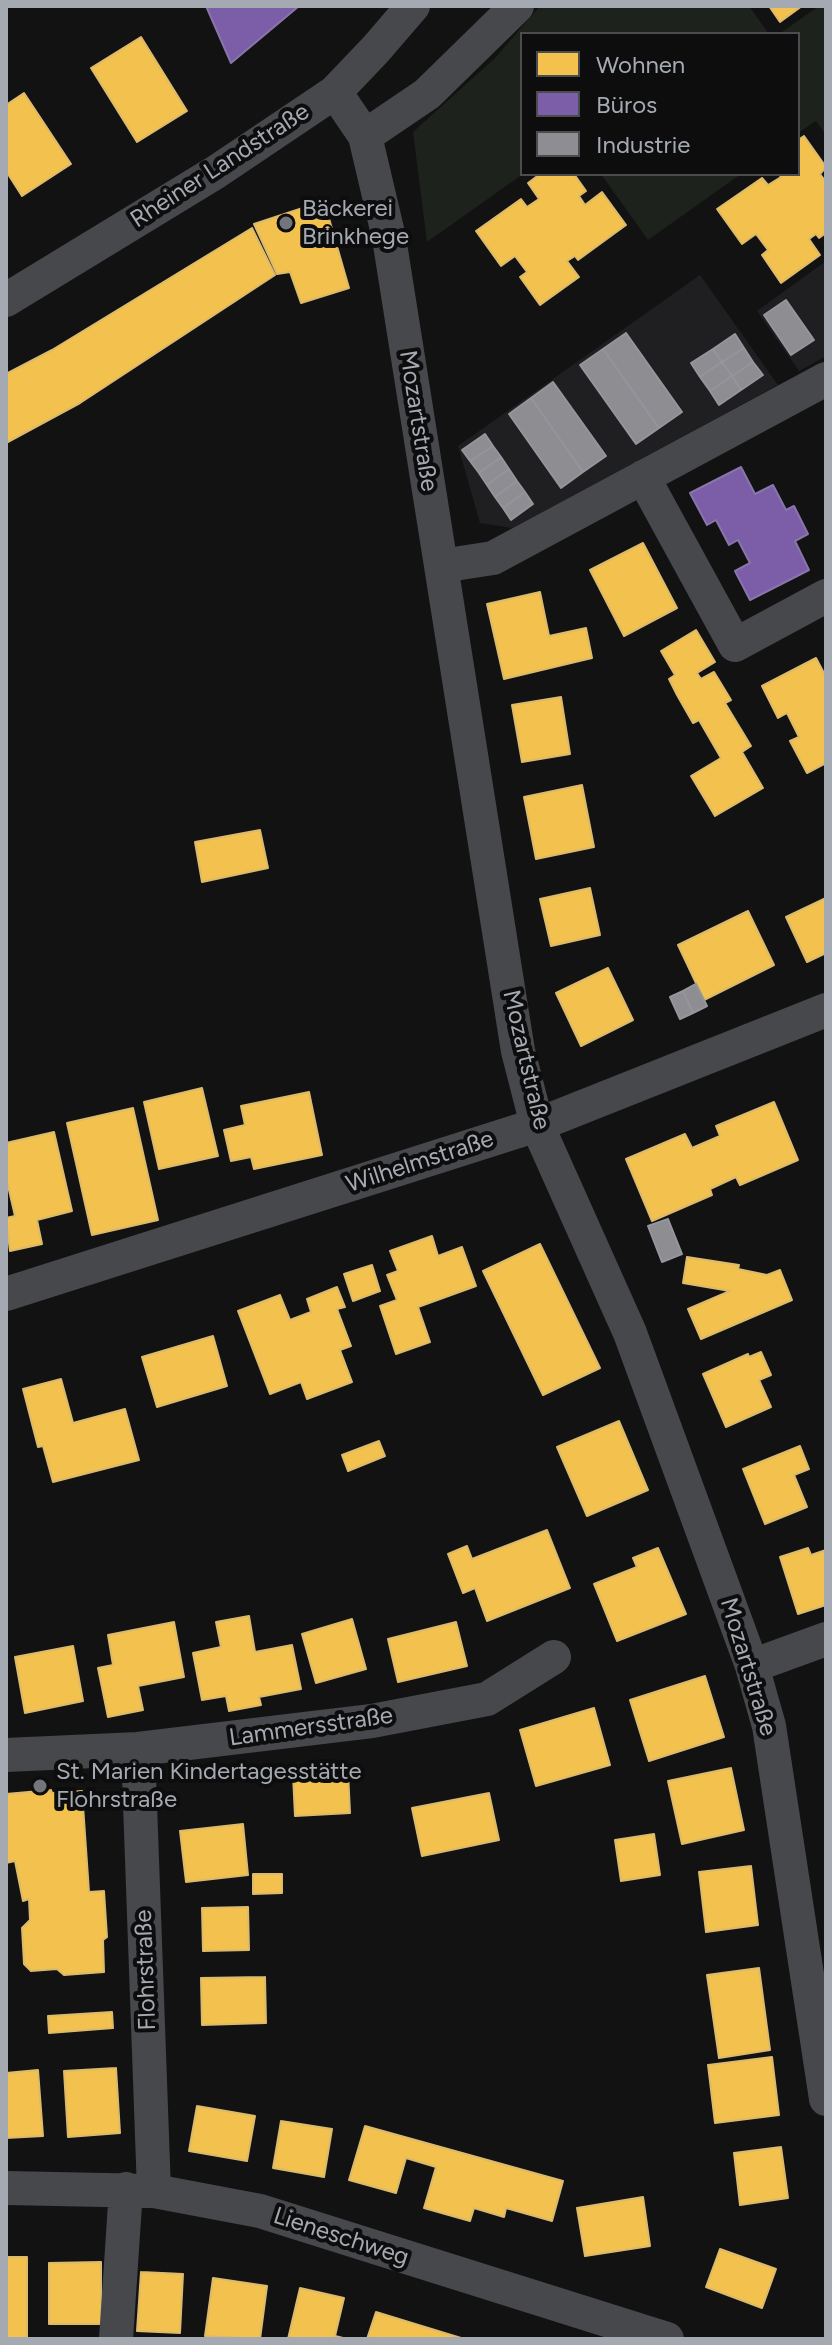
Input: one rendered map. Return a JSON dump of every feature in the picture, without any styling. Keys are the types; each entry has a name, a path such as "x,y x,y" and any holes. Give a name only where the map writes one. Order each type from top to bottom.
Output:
{"street":[{"name":"Rheiner Landstraße","path":"6,300 216,172 335,92 413,6"},
{"path":"365,136 427,94 517,6"},
{"name":"Mozartstraße","path":"335,92 365,136 389,238 518,1051 537,1125 630,1333 752,1666 769,1726 826,2099"},
{"path":"441,566 493,558 826,379"},
{"path":"643,477 735,645 826,596"},
{"name":"Wilhelmstraße","path":"6,1294 537,1125 826,1010"},
{"path":"752,1666 826,1639"},
{"name":"Lammersstraße","path":"6,1755 138,1749 372,1721 487,1699 554,1657"},
{"name":"Flohrstraße","path":"116,2339 140,2190 138,1749"},
{"name":"Lieneschweg","path":"6,2188 140,2190 260,2211 667,2339"}],"shaded area":[{"path":"540,6 749,6 768,32 520,32 520,176 427,242 413,132 495,58"},
{"path":"819,6 826,6 826,135 816,121 800,132 800,32 782,32"},
{"path":"602,176 738,176 648,240"},
{"path":"826,261 826,356 799,371 757,311"},
{"path":"700,275 778,385 513,528 480,523 458,446"}],"building: Wohnen":[{"path":"769,6 802,6 780,22"},
{"path":"141,37 187,111 137,142 91,68"},
{"path":"24,93 71,164 22,196 6,171 6,105"},
{"path":"804,136 826,167 820,174 826,182 826,233 809,239 820,255 781,283 762,255 768,250 756,234 742,244 717,209 762,178 768,185 780,176 800,176 800,139"},
{"path":"537,176 575,176 586,191 579,196 585,205 602,192 626,225 578,260 575,256 567,261 579,277 540,305 520,277 527,272 515,256 501,266 476,231 521,199 527,207 539,199 528,183"},
{"path":"324,201 349,288 301,303 290,272 277,274 254,224"},
{"path":"252,228 275,275 80,403 6,443 6,374 52,350"},
{"path":"643,543 677,608 624,636 590,570"},
{"path":"540,592 549,636 586,628 592,658 504,679 487,604"},
{"path":"696,630 715,662 697,673 701,679 714,672 731,700 725,703 751,746 742,752 763,788 715,816 691,776 721,758 699,720 693,723 677,695 669,679 675,675 661,651"},
{"path":"816,658 826,677 826,763 807,773 790,741 799,737 787,713 778,718 762,686"},
{"path":"561,697 570,754 522,762 512,705"},
{"path":"582,785 594,847 536,859 524,797"},
{"path":"260,830 268,868 202,882 195,842"},
{"path":"590,888 600,935 551,946 540,899"},
{"path":"826,898 826,953 807,962 786,917"},
{"path":"748,911 774,965 704,1000 678,945"},
{"path":"608,968 633,1020 581,1046 556,993"},
{"path":"202,1088 218,1156 159,1169 144,1102"},
{"path":"309,1092 322,1155 254,1169 251,1157 231,1161 224,1130 245,1125 241,1106"},
{"path":"774,1102 798,1160 740,1185 736,1177 710,1189 712,1195 652,1221 626,1159 685,1134 692,1148 720,1136 716,1126"},
{"path":"133,1108 158,1220 92,1235 67,1123"},
{"path":"54,1132 72,1211 37,1220 42,1244 10,1251 6,1218 15,1216 6,1177 6,1143"},
{"path":"432,1236 438,1256 462,1247 476,1286 418,1307 430,1342 396,1354 380,1306 397,1300 387,1275 398,1271 390,1251"},
{"path":"540,1244 600,1368 543,1395 483,1271"},
{"path":"687,1257 739,1265 738,1269 767,1275 780,1270 792,1300 701,1339 688,1309 730,1291 683,1283"},
{"path":"372,1265 380,1291 353,1301 344,1274"},
{"path":"337,1287 345,1307 337,1309 351,1346 340,1350 352,1382 307,1399 301,1382 270,1394 238,1311 280,1295 290,1320 311,1312 307,1299"},
{"path":"213,1336 227,1386 157,1407 142,1357"},
{"path":"761,1352 771,1375 759,1380 771,1407 726,1427 703,1374 748,1354 749,1357"},
{"path":"61,1379 73,1423 125,1409 139,1460 53,1482 43,1446 38,1447 23,1389"},
{"path":"619,1421 648,1490 587,1516 557,1447"},
{"path":"379,1441 385,1456 348,1471 342,1455"},
{"path":"800,1446 809,1469 794,1475 807,1507 765,1524 743,1469"},
{"path":"547,1530 570,1588 487,1621 475,1588 463,1593 448,1554 467,1546 472,1559"},
{"path":"658,1548 686,1614 617,1641 594,1584 637,1567 633,1558"},
{"path":"808,1548 811,1555 826,1550 826,1605 798,1614 780,1557"},
{"path":"249,1616 255,1652 292,1645 301,1689 259,1697 261,1705 229,1711 226,1696 202,1700 193,1653 221,1647 216,1622"},
{"path":"352,1619 366,1669 316,1683 302,1634"},
{"path":"174,1622 184,1677 138,1686 143,1710 108,1717 98,1668 113,1665 108,1635"},
{"path":"456,1622 467,1666 398,1682 388,1639"},
{"path":"73,1646 83,1701 25,1713 15,1657"},
{"path":"705,1676 724,1737 649,1761 630,1700"},
{"path":"594,1708 610,1765 536,1786 520,1730"},
{"path":"731,1768 744,1830 682,1844 668,1781"},
{"path":"348,1772 350,1813 295,1816 293,1775"},
{"path":"51,1790 52,1793 82,1791 89,1892 104,1891 107,1937 103,1940 104,1972 64,1975 57,1969 31,1971 24,1964 22,1928 30,1920 29,1899 23,1901 15,1861 6,1863 6,1794"},
{"path":"489,1793 499,1840 422,1856 412,1808"},
{"path":"243,1824 248,1875 186,1882 180,1831"},
{"path":"654,1834 660,1875 621,1881 615,1840"},
{"path":"751,1866 758,1925 706,1932 699,1872"},
{"path":"253,1874 282,1874 282,1893 253,1894"},
{"path":"248,1907 249,1950 203,1951 202,1908"},
{"path":"759,1968 770,2050 719,2058 707,1975"},
{"path":"265,1977 266,2023 202,2025 201,1978"},
{"path":"112,2012 113,2028 49,2033 48,2016"},
{"path":"772,2057 779,2115 715,2123 708,2065"},
{"path":"116,2068 120,2133 68,2137 64,2071"},
{"path":"38,2070 43,2136 6,2138 6,2073"},
{"path":"197,2106 255,2116 247,2161 189,2151"},
{"path":"281,2121 332,2129 324,2177 273,2168"},
{"path":"365,2126 563,2181 552,2221 506,2208 504,2217 474,2208 470,2221 424,2208 436,2167 406,2158 396,2193 349,2180"},
{"path":"781,2147 788,2198 740,2205 734,2153"},
{"path":"643,2197 650,2246 585,2256 577,2208"},
{"path":"720,2249 776,2269 762,2308 706,2287"},
{"path":"6,2257 27,2257 27,2339 6,2339"},
{"path":"101,2262 101,2324 49,2324 49,2263"},
{"path":"141,2272 183,2274 180,2333 137,2331"},
{"path":"213,2278 267,2286 260,2339 205,2336"},
{"path":"300,2288 344,2298 335,2336 347,2339 288,2339"},
{"path":"376,2312 461,2338 367,2339"}],"building: Büros":[{"path":"206,6 299,6 231,63"},
{"path":"741,467 755,494 773,485 786,510 794,506 808,534 795,541 809,570 750,600 735,571 750,563 738,540 729,545 716,520 707,525 690,493"}],"building: Industrie":[{"path":"786,300 814,340 791,355 764,315"},
{"path":"626,333 682,412 659,428 603,349"},
{"path":"735,334 744,348 722,362 713,349"},
{"path":"744,348 753,362 732,376 722,362"},
{"path":"603,349 659,428 636,444 580,365"},
{"path":"713,349 722,362 700,377 691,363"},
{"path":"722,362 732,376 710,391 700,377"},
{"path":"753,362 763,375 741,390 732,376"},
{"path":"732,376 741,390 719,405 710,391"},
{"path":"553,382 606,456 583,472 531,398"},
{"path":"531,398 583,472 561,488 509,414"},
{"path":"485,434 493,446 470,461 462,450"},
{"path":"493,446 501,457 479,473 470,461"},
{"path":"501,457 509,469 487,485 479,473"},
{"path":"509,469 517,481 495,497 487,485"},
{"path":"517,481 525,492 503,508 495,497"},
{"path":"525,492 533,504 511,520 503,508"},
{"path":"696,984 707,1006 693,1013 683,991"},
{"path":"683,991 693,1013 680,1019 670,997"},
{"path":"668,1219 682,1254 662,1262 648,1226"}],"place":[{"name":"Bäckerei Brinkhege","path":"286,223"},
{"name":"St. Marien Kindertagesstätte Flohrstraße","path":"40,1786"}]}
